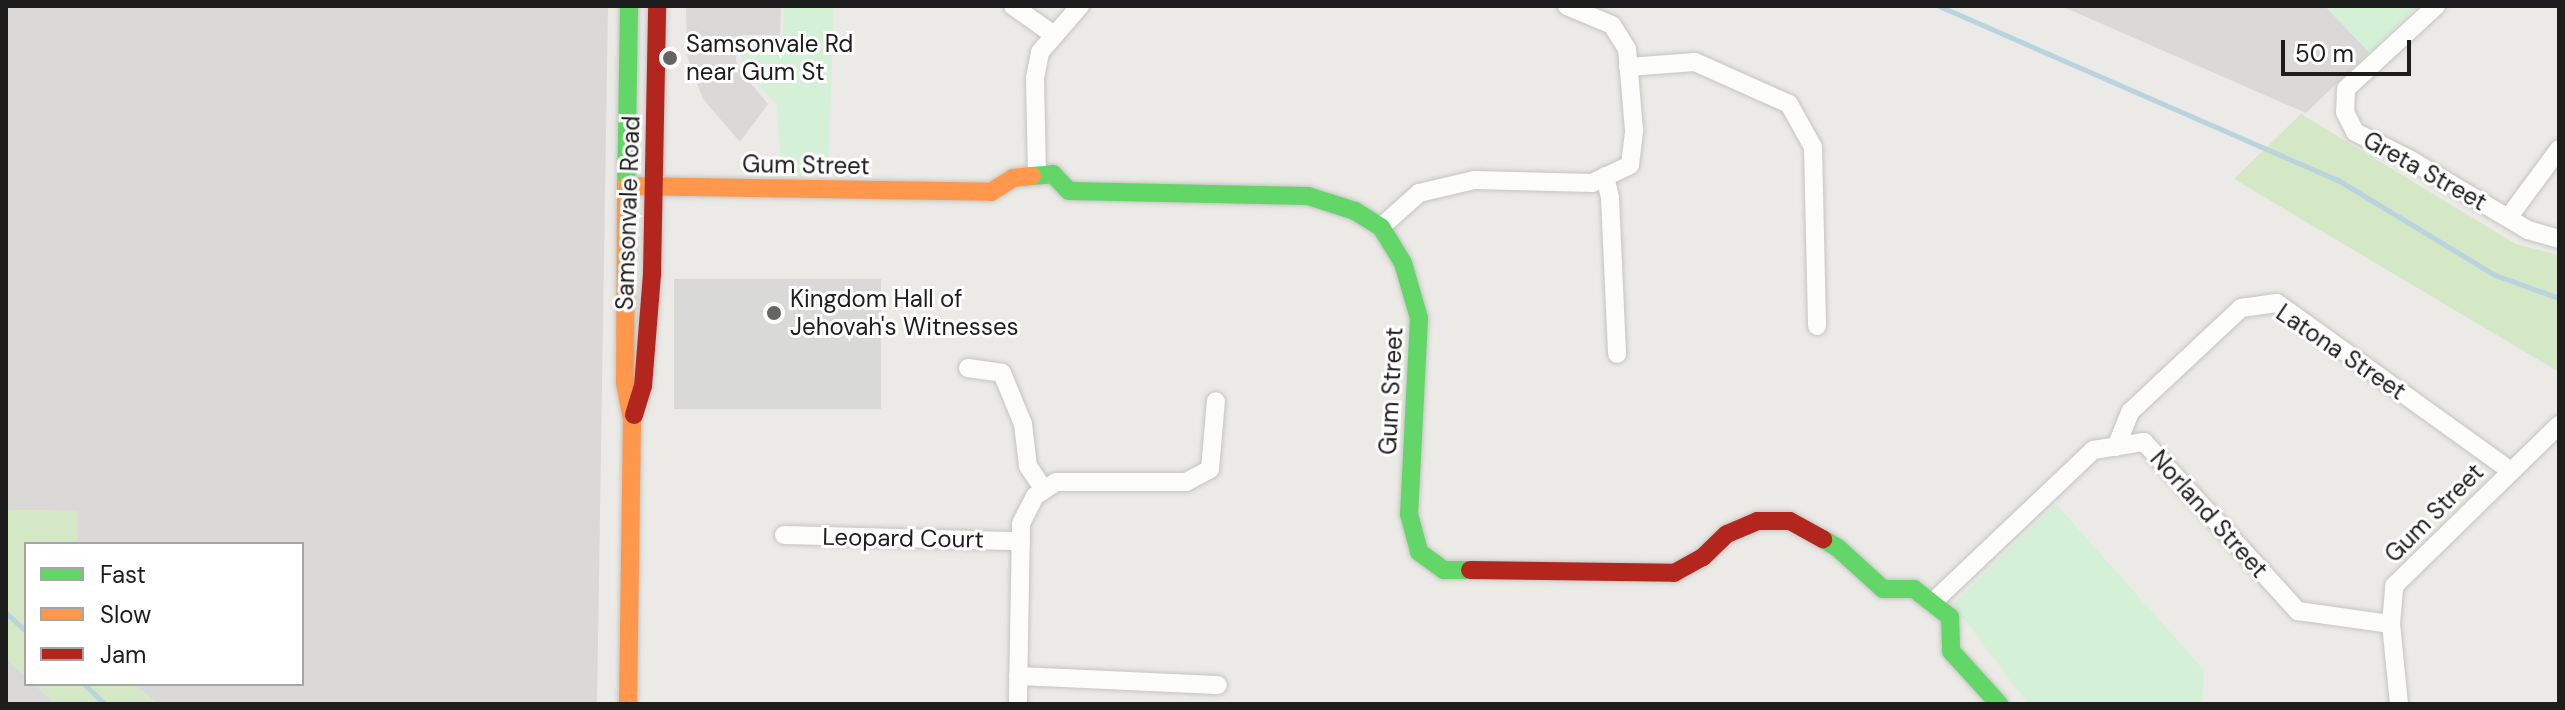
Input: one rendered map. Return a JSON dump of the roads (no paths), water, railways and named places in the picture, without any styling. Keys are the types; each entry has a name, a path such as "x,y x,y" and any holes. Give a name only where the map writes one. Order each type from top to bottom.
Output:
{"street":[{"name":"Samsonvale Road","path":"628,704 632,419 625,383 629,6"},
{"name":"Samsonvale Road","path":"632,419 643,386 654,186 657,6"},
{"path":"1013,6 1054,35"},
{"path":"1080,6 1040,52 1035,78 1037,175 1053,174 1069,191 1308,196 1355,211 1381,227 1419,193 1475,180 1592,183 1630,165 1634,130 1627,49 1612,25 1567,6"},
{"name":"Greta Street","path":"2436,6 2346,89 2345,112 2355,132 2409,159 2528,230 2559,239"},
{"path":"1628,67 1695,62 1789,104 1813,147 1817,326"},
{"path":"2508,218 2559,149"},
{"name":"Gum Street","path":"626,186 991,192 1013,178 1037,175"},
{"path":"1605,176 1610,198 1617,354"},
{"name":"Gum Street","path":"1381,227 1403,263 1419,318 1409,514 1419,552 1444,570 1674,573 1703,557 1727,534 1757,521 1790,521 1838,548 1883,589 1914,589 1932,603"},
{"name":"Latona Street","path":"2116,447 2130,412 2241,308 2277,303 2511,471"},
{"path":"968,368 1002,373 1023,424 1028,466 1050,486"},
{"path":"1018,704 1021,524 1035,496 1050,486 1186,482 1210,469 1216,401"},
{"name":"Gum Street","path":"2399,704 2391,624 2394,586 2559,425"},
{"name":"Norland Street","path":"1932,603 2093,450 2144,442 2298,611 2391,624"},
{"name":"Leopard Court","path":"784,535 1021,541"},
{"path":"1932,603 1950,617 1951,651 1999,704"},
{"path":"1018,676 1218,685"}],"waterway":[{"path":"1939,6 2338,180 2495,275 2559,298"},
{"path":"6,613 24,629"},
{"path":"86,686 105,704"}],"place":[{"name":"Samsonvale Rd near Gum St","path":"670,58"},
{"name":"Kingdom Hall of Jehovah's Witnesses","path":"774,313"}]}
